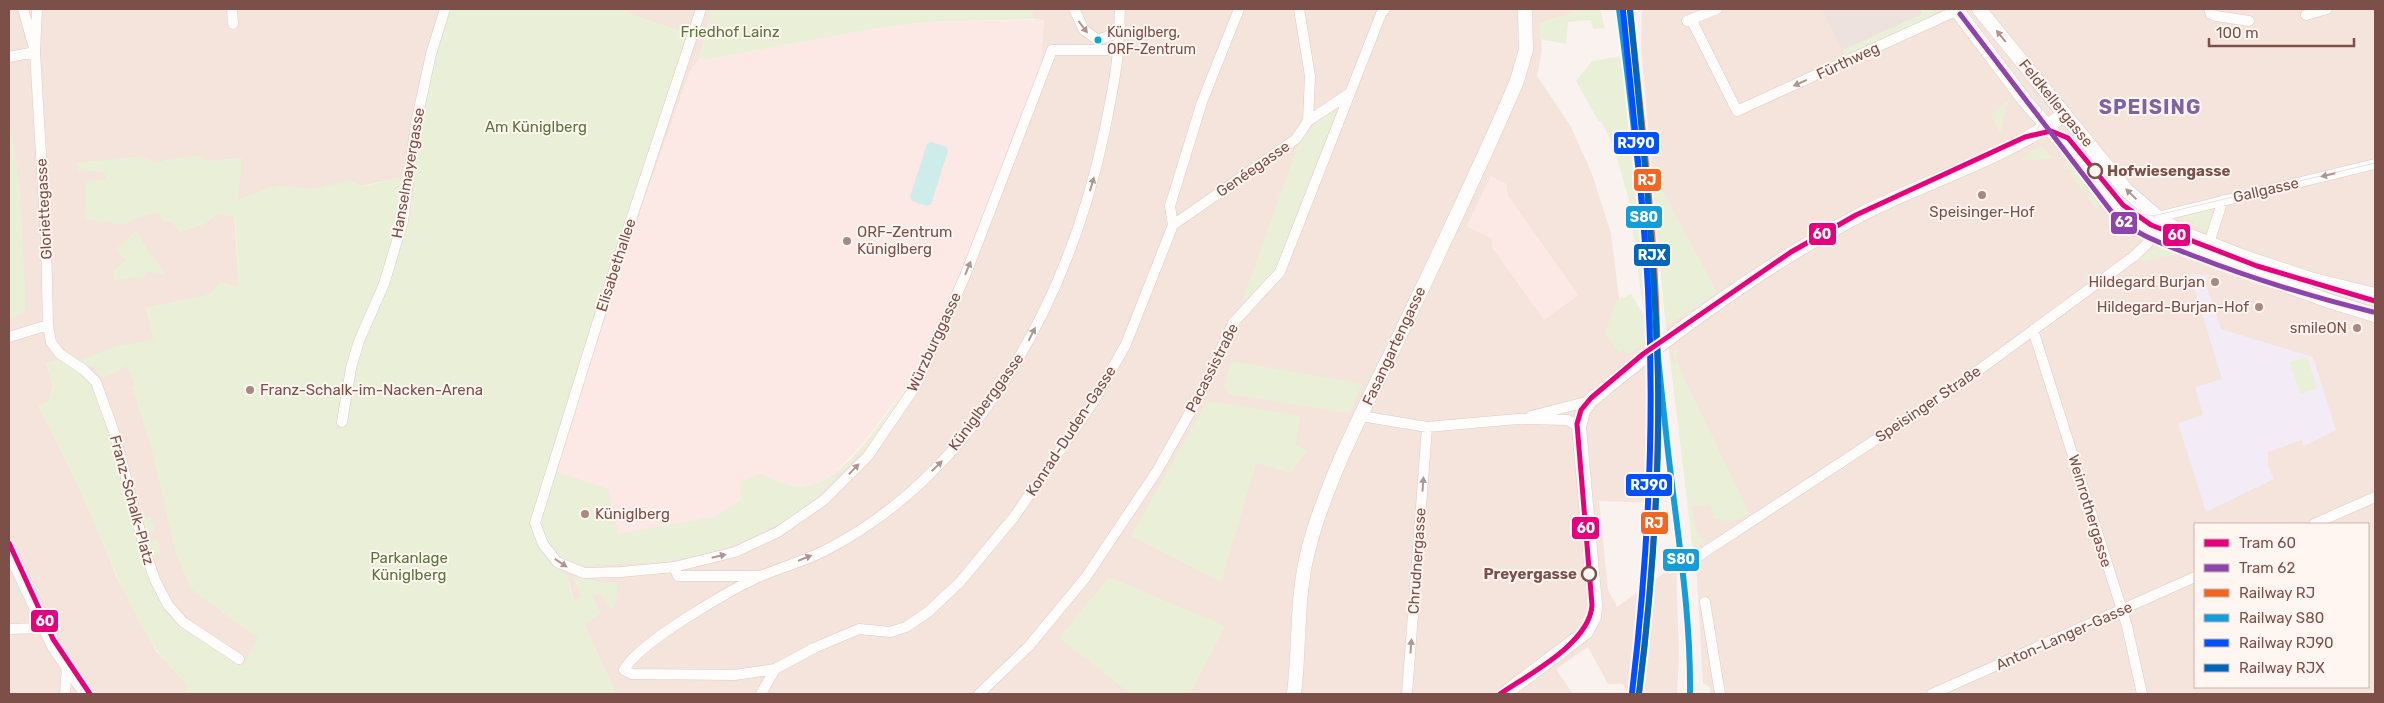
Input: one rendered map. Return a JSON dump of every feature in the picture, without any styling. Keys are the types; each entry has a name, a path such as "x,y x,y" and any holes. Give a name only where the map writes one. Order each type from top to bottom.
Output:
{"main road":[{"name":"Fasangartengasse","path":"1294,694 1300,597 1308,551 1326,500 1361,416 1517,81 1526,50 1525,9"},
{"name":"Feldkellergasse","path":"1958,9 2026,102 2068,150 2116,213 2132,225 2153,236"},
{"name":"Feldkellergasse","path":"1979,9 2126,190 2159,218"},
{"path":"1504,694 1586,632 1594,617 1595,605 1579,427 1583,411 1590,401 1649,352 1810,243 1858,215 2047,127 2065,114"},
{"path":"2159,218 2208,243 2310,280 2375,295"},
{"path":"2153,236 2330,301 2375,315"},
{"path":"9,549 44,628 87,694"}],"street":[{"name":"Gloriettegasse","path":"23,9 35,52"},
{"name":"Gloriettegasse","path":"37,9 35,52 46,240 48,325"},
{"path":"232,9 233,24"},
{"name":"Hanselmayergasse","path":"342,422 351,368 359,341 384,284 403,221 416,123 431,54 445,9"},
{"name":"Elisabethallee","path":"535,523 606,295 701,9"},
{"path":"1074,9 1084,30 1098,40 1111,35 1120,26"},
{"path":"1118,50 1120,9"},
{"name":"Konrad-Duden-Gasse","path":"760,576 701,609 656,640 628,662 624,670 632,674 726,675 775,669 859,629 890,632 906,627 928,612 960,582 1014,517 1094,401 1126,344 1173,225 1170,206 1196,120 1240,9"},
{"path":"1299,9 1310,76 1308,121"},
{"name":"Fürthweg","path":"1717,9 1688,20 1737,111 1958,9"},
{"path":"2209,9 2211,14 2216,16 2249,21"},
{"path":"2306,15 2327,9"},
{"name":"Pacassistraße","path":"980,694 1029,646 1086,576 1157,471 1203,389 1233,323 1280,272 1382,11"},
{"name":"Würzburggasse","path":"535,523 543,544 557,562 570,569 584,573 674,567 735,552 778,532 824,500 868,456 915,387 965,276 1052,50 1118,50"},
{"name":"Küniglberggasse","path":"760,576 822,552 856,533 889,510 942,462 996,394 1022,353 1037,324 1084,212 1098,162 1116,74 1118,50"},
{"path":"9,57 35,52"},
{"name":"Genéegasse","path":"1173,225 1289,144 1296,138 1308,121 1350,92"},
{"name":"Gallgasse","path":"2159,218 2223,200 2375,164"},
{"path":"2208,243 2223,200"},
{"name":"Speisinger Straße","path":"1694,559 1953,389 2133,258 2153,236 2159,218"},
{"path":"9,337 48,325"},
{"name":"Franz-Schalk-Platz","path":"48,325 51,342 60,354 84,370 96,382 114,432 154,580 168,604 183,622 239,659"},
{"name":"Weinrothergasse","path":"2033,330 2127,626 2142,694"},
{"path":"1518,419 1590,401"},
{"path":"1361,416 1427,427 1518,419 1568,420 1579,427"},
{"name":"Chrudnergasse","path":"1407,694 1427,427"},
{"path":"2316,523 2375,497"},
{"path":"674,567 678,576 760,576"},
{"name":"Anton-Langer-Gasse","path":"1932,694 2194,577"},
{"path":"1706,602 1720,694"},
{"path":"9,630 44,628"},
{"path":"64,694 67,666"},
{"path":"761,694 775,669"}],"shaded area":[{"path":"9,9 447,9 432,54 417,123 405,222 385,285 360,341 352,369 340,434 434,434 334,438 349,367 357,340 382,283 400,220 405,177 234,211 239,289 146,308 154,340 169,341 187,354 195,369 209,416 224,482 260,547 282,593 289,614 293,643 287,659 272,666 248,658 243,666 180,625 164,608 142,557 111,434 92,385 86,376 58,360 46,363 53,385 49,401 39,406 83,495 117,578 156,651 197,694 9,694"},
{"path":"628,9 712,9 699,59 690,71 642,206 573,418 779,524 812,501 870,443 922,366 1040,71 1044,20 1033,19 1033,11 1036,9 1580,9 1540,24 1542,50 1537,76 1571,127 1592,174 1611,233 1619,299 1645,339 1652,336 1655,503 1599,501 1608,590 1617,607 1676,564 1679,657 1677,694 1628,694 1623,684 1608,684 1588,647 1556,669 1573,694 616,694 574,602 567,575 550,561 548,473 686,33 626,13","holes":["1491,176 1506,184 1508,196 1578,295 1544,319 1492,247 1493,239 1467,226"]},
{"path":"1642,9 2375,9 2375,694 1710,694 1710,687 1703,683 1697,578 1666,326 1641,46"},
{"path":"1822,9 1938,9 1939,10 1845,57"},
{"path":"1044,20 1040,71 1018,131 922,366 864,442 835,473 812,486 785,484 761,473 741,499 716,517 618,534 608,489 554,471 642,206 690,71 699,59 708,59 883,27 927,22"},
{"path":"1491,176 1506,184 1508,196 1578,295 1544,320 1492,247 1492,239 1467,226"},
{"path":"2190,274 2209,275 2206,284 2221,329 2313,357 2336,430 2304,446 2302,440 2268,452 2268,466 2274,479 2206,512 2178,423 2203,415 2195,387 2222,379"}],"green space":[{"path":"447,9 628,9 627,13 686,33 667,100 532,519 550,561 567,575 573,601 581,597 573,577 618,584 615,606 611,609 600,594 592,595 601,614 584,624 616,694 185,694 188,686 169,666 138,621 72,473 38,406 49,400 53,385 46,363 58,360 86,376 92,385 111,434 137,521 151,517 155,531 142,535 143,543 157,539 160,554 148,559 180,625 243,666 258,637 191,589 175,551 152,450 132,387 135,385 127,366 101,379 96,368 77,361 118,346 154,340 146,308 209,295 220,282 239,287 235,217 217,214 205,224 180,232 172,222 162,221 159,212 134,219 126,225 85,219 86,182 107,179 104,172 78,170 77,162 133,157 144,158 157,163 167,159 203,156 205,161 242,158 238,200 277,185 310,189 349,181 363,186 405,177 400,220 382,283 349,367 336,429 341,429 352,369 405,222 417,123"},
{"name":"Friedhof Lainz","path":"712,9 1036,9 1033,11 1033,19 927,22 883,27 708,59 699,59"},
{"path":"1580,9 1600,9 1605,28 1593,29 1591,20 1568,22 1566,44 1540,39 1540,24"},
{"path":"1920,9 1939,10 1930,18 1845,57 1843,50 1922,14"},
{"path":"1621,56 1648,314 1652,324 1653,335 1631,353 1627,353 1623,349 1619,353 1605,333 1616,301 1631,294 1644,315 1628,196 1613,145 1601,121 1599,122 1576,81 1592,61"},
{"path":"2009,100 2001,128 2002,132 1999,133 1991,114"},
{"path":"1332,111 1336,116 1280,262 1268,278 1241,304 1299,143 1312,127"},
{"path":"9,116 20,187 26,311 9,320"},
{"path":"2042,146 2053,159 2023,160 2022,158 2028,155 2027,153"},
{"path":"2070,158 2102,203 2096,208 2088,198 2090,194 2088,191 2084,192 2071,175 2072,171 2064,167 2066,161"},
{"path":"1653,189 1663,191 1716,291 1715,294 1666,326"},
{"path":"2209,209 2212,213 2208,231 2193,225 2194,221 2187,218 2186,222 2172,216"},
{"path":"134,232 138,233 166,275 147,271 143,277 114,280 115,270 126,260 116,249"},
{"path":"2162,244 2179,254 2142,261 2139,259"},
{"path":"1677,349 1677,361 1683,376 1749,513 1736,520 1724,521 1714,518 1711,504 1692,507 1695,529 1704,542 1698,546 1692,545 1673,375 1669,356 1674,365 1677,364 1672,352"},
{"path":"2307,357 2317,388 2300,394 2290,362"},
{"path":"1231,361 1362,384 1349,413 1228,394 1224,387"},
{"path":"907,386 870,443 812,501 779,524 738,544 670,561 586,566 561,558 544,541 538,522 554,471 608,489 618,534 716,517 741,499 740,482 761,473 792,486 812,485 826,479 853,457"},
{"path":"1207,401 1300,416 1296,445 1307,451 1290,473 1256,463 1221,582 1131,536"},
{"path":"1109,577 1225,626 1190,694 1131,694 1059,638"}],"water":[{"path":"931,142 946,147 948,151 931,204 927,206 912,201 910,197 927,144"}],"tram line":[{"name":"62","path":"1960,14 2111,211 2129,226 2160,243 2260,280 2373,312"},
{"path":"2020,144 2034,134 2041,121 2041,106 2034,90"},
{"name":"60","path":"1500,694 1570,645 1589,619 1592,605 1577,424 1581,410 1591,398 1643,354 1791,252 1856,215 2025,137 2051,131 2068,138 2123,205 2151,225 2257,266 2375,301"},
{"path":"2116,198 2132,212 2153,216 2375,163"},
{"name":"60","path":"9,543 53,639 90,694"}],"railway":[{"path":"1624,9 1639,158"}],"rail line":[{"name":"S80","path":"1619,9 1633,117 1667,442 1686,599 1690,694"},
{"name":"RJ","path":"1630,9 1650,209 1658,375 1655,512 1649,603 1639,694"},
{"name":"RJ90","path":"1623,10 1646,254 1651,390 1646,542 1632,693"},
{"name":"RJX","path":"1630,10 1651,238 1658,376 1658,455 1654,535 1639,693"}],"place":[{"name":"Küniglberg, ORF-Zentrum","path":"1098,40"},
{"name":"Hofwiesengasse","path":"2095,171"},
{"name":"Speisinger-Hof","path":"1982,195"},
{"name":"ORF-Zentrum Küniglberg","path":"847,241"},
{"name":"Hildegard Burjan","path":"2215,282"},
{"name":"Hildegard-Burjan-Hof","path":"2259,307"},
{"name":"smileON","path":"2357,328"},
{"name":"Franz-Schalk-im-Nacken-Arena","path":"250,390"},
{"name":"Küniglberg","path":"585,514"},
{"name":"Preyergasse","path":"1589,574"}],"district":[{"name":"SPEISING","path":"2150,107"}],"park label":[{"name":"Am Küniglberg","path":"536,127"},
{"name":"Parkanlage Küniglberg","path":"409,566"}]}
